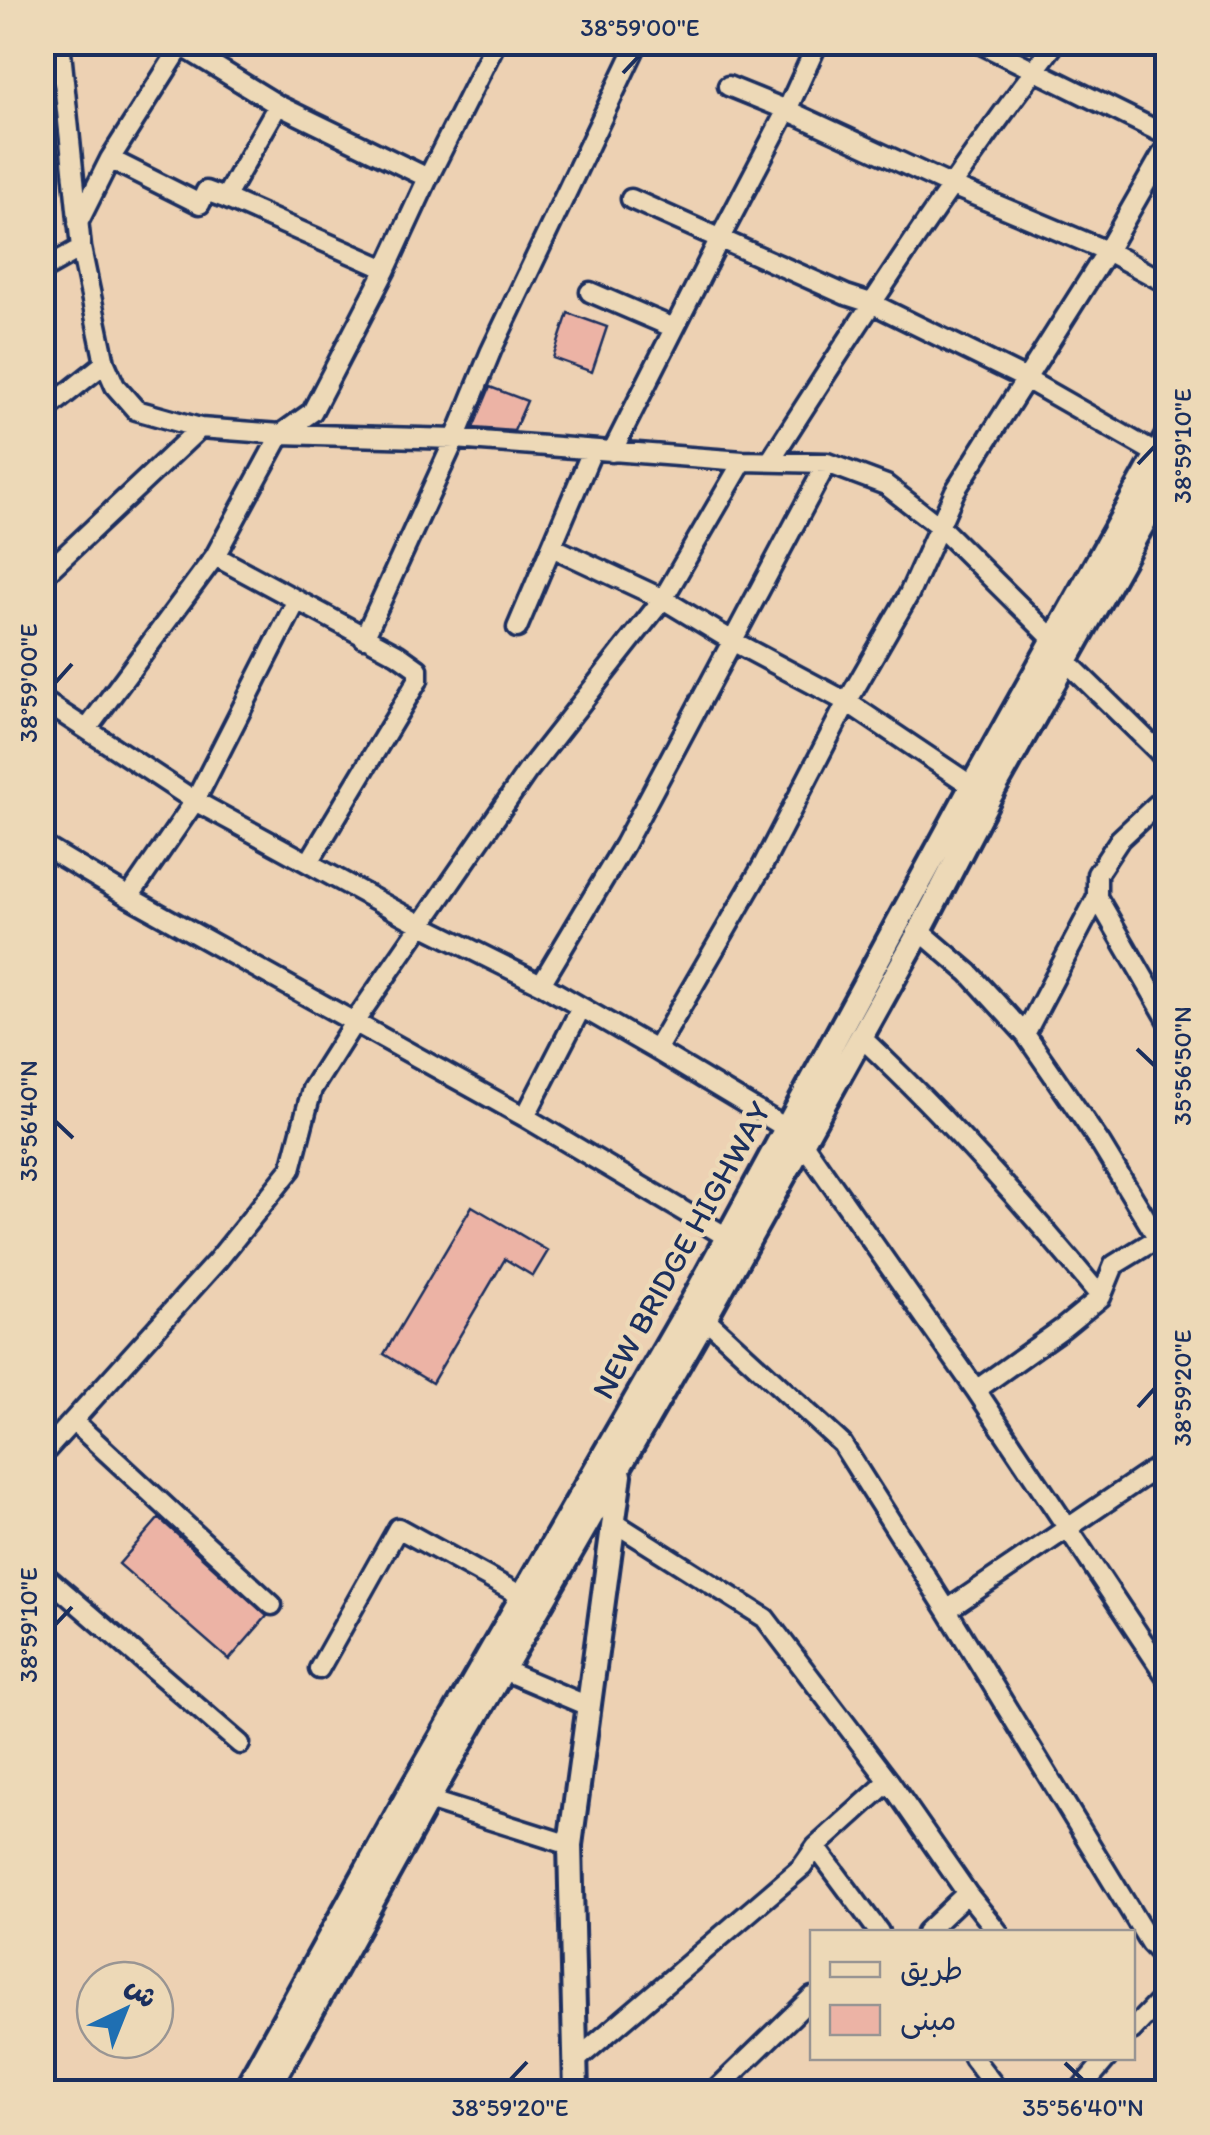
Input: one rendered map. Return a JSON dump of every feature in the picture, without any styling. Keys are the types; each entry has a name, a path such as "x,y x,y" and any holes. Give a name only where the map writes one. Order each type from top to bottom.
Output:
{"main road":[{"name":"NEW BRIDGE HIGHWAY","path":"268,2092 428,1800 705,1318 972,786 1162,444"},
{"name":"NEW BRIDGE HIGHWAY","path":"244,2092 410,1790 727,1237 861,1037 990,796 1167,481"},
{"path":"576,2092 570,1845 621,1466"}],"street":[{"path":"60,42 81,248 105,363 115,386 136,410 200,428 455,439 592,451 826,463 886,485 940,527 1054,640"},
{"path":"87,729 215,556 281,434 312,412 496,42"},
{"path":"364,638 491,351 638,42"},
{"path":"612,452 818,42"},
{"path":"977,42 1168,136"},
{"path":"770,461 871,302 1056,42"},
{"path":"78,224 110,159 183,44 278,105 428,178"},
{"path":"728,86 1106,250 1168,284"},
{"path":"226,198 278,105"},
{"path":"656,1050 763,865 908,594 954,491 1168,144"},
{"path":"110,159 200,204 206,191 386,269"},
{"path":"630,199 846,295 871,302 1162,444"},
{"path":"42,270 81,248"},
{"path":"590,292 674,328"},
{"path":"42,413 105,363"},
{"path":"42,577 200,428"},
{"path":"517,628 592,451"},
{"path":"42,1455 217,1261 291,1169 312,1089 354,1021 527,772 663,599 744,460"},
{"path":"541,984 624,846 826,463"},
{"path":"552,548 663,599 847,702 972,786"},
{"path":"215,556 418,669 418,680 309,862"},
{"path":"128,896 195,800 296,602"},
{"path":"1066,661 1168,763"},
{"path":"42,700 195,800 420,924 541,984 794,1135 976,1390 1166,1672"},
{"path":"1025,1034 1096,897 1097,874 1120,839 1168,794"},
{"path":"42,845 727,1237"},
{"path":"1096,897 1168,1020"},
{"path":"920,931 969,973 1025,1034 1164,1242 1114,1265 1101,1297 976,1390"},
{"path":"525,1118 581,1008"},
{"path":"861,1037 912,1085 1101,1297"},
{"path":"705,1318 842,1444 1150,1942 1168,1962"},
{"path":"73,1421 272,1605"},
{"path":"947,1610 1168,1460"},
{"path":"615,1522 765,1618 996,1930"},
{"path":"319,1669 398,1528 522,1596"},
{"path":"42,1574 240,1744"},
{"path":"504,1670 588,1706"},
{"path":"574,2062 802,1867 816,1847 889,1782"},
{"path":"428,1800 570,1845"},
{"path":"816,1847 878,1930"},
{"path":"928,1930 967,1893"},
{"path":"1135,2027 1168,1992"},
{"path":"714,2092 810,1999"},
{"path":"975,2060 1000,2092"},
{"path":"1078,2092 1105,2060"}],"building":[{"path":"568,313 607,327 592,372 553,358"},
{"path":"490,387 527,401 514,431 473,428"},
{"path":"472,1206 548,1251 533,1276 505,1259 432,1383 384,1354"},
{"path":"159,1518 267,1616 229,1660 119,1564"}]}
